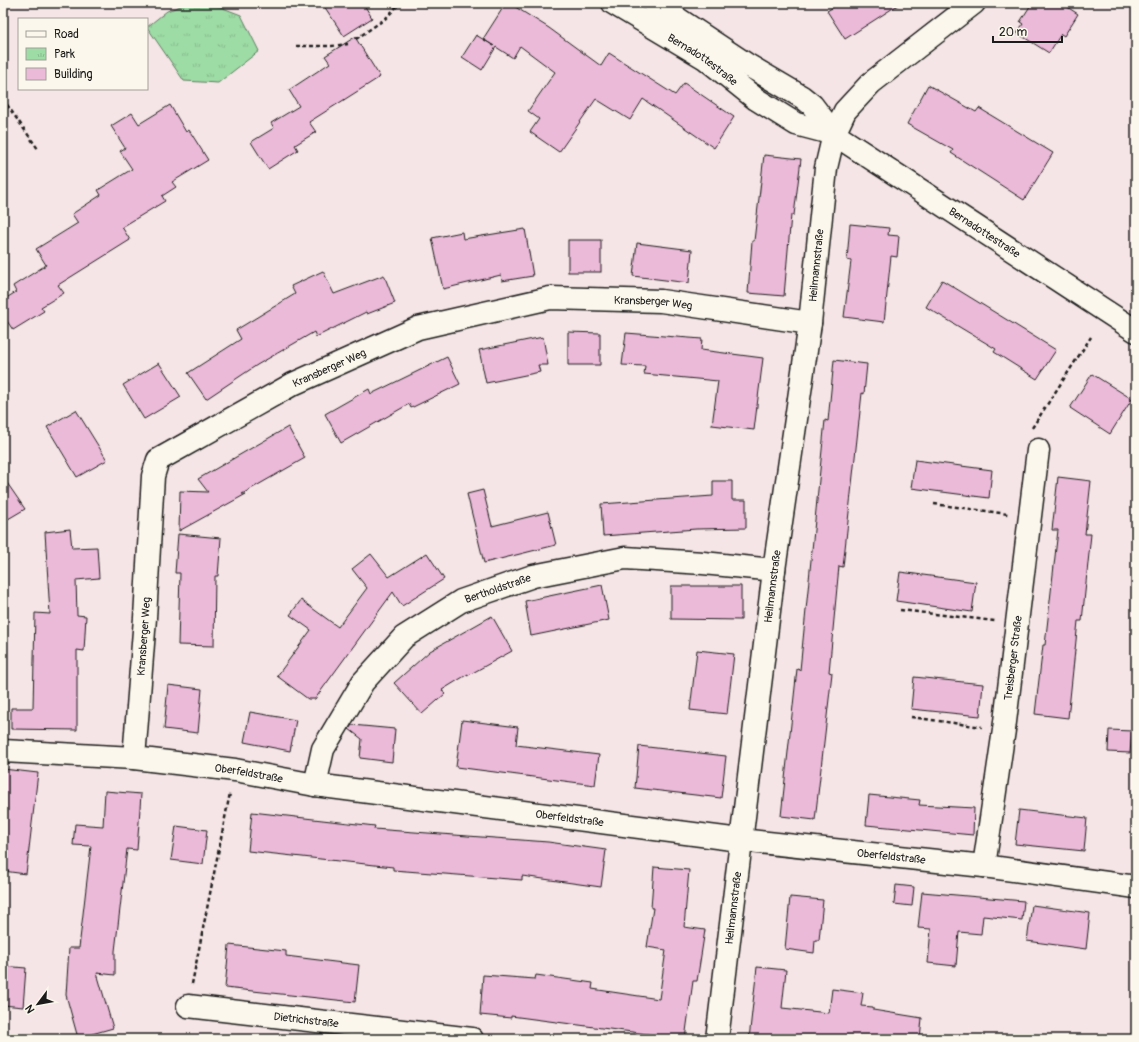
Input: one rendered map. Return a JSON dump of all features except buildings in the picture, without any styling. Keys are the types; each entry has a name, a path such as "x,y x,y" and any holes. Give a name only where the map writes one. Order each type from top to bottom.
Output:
{"street":[{"name":"Bernadottestraße","path":"613,3 705,58 756,99 796,124 834,134 1136,330"},
{"name":"Bernadottestraße","path":"654,3 740,60 802,97 812,106 834,134"},
{"path":"834,134 845,111 871,83 974,3"},
{"name":"Heilmannstraße","path":"717,1039 774,570 810,323 826,168 834,134"},
{"name":"Kransberger Weg","path":"134,758 145,618 153,476 158,460 294,384 418,328 550,298 661,301 810,323"},
{"name":"Treisberger Straße","path":"984,866 1018,623 1038,450"},
{"name":"Bertholdstraße","path":"315,785 323,749 363,682 404,637 461,601 533,576 625,558 703,563 774,570"},
{"name":"Oberfeldstraße","path":"3,751 134,758 235,770 315,785 740,840 984,866 1136,887"},
{"name":"Dietrichstraße","path":"188,1006 472,1039"}],"path":[{"path":"356,39 386,19 400,3"},
{"path":"296,46 332,46 348,44"},
{"path":"3,99 38,149"},
{"path":"1038,450 1030,431 1091,337"},
{"path":"934,504 1030,517"},
{"path":"900,610 1018,623"},
{"path":"910,717 1004,730"},
{"path":"188,1006 235,770"}],"green space":[{"path":"189,3 210,3 241,15 259,51 218,83 184,81 148,28 148,26 167,11"}]}
